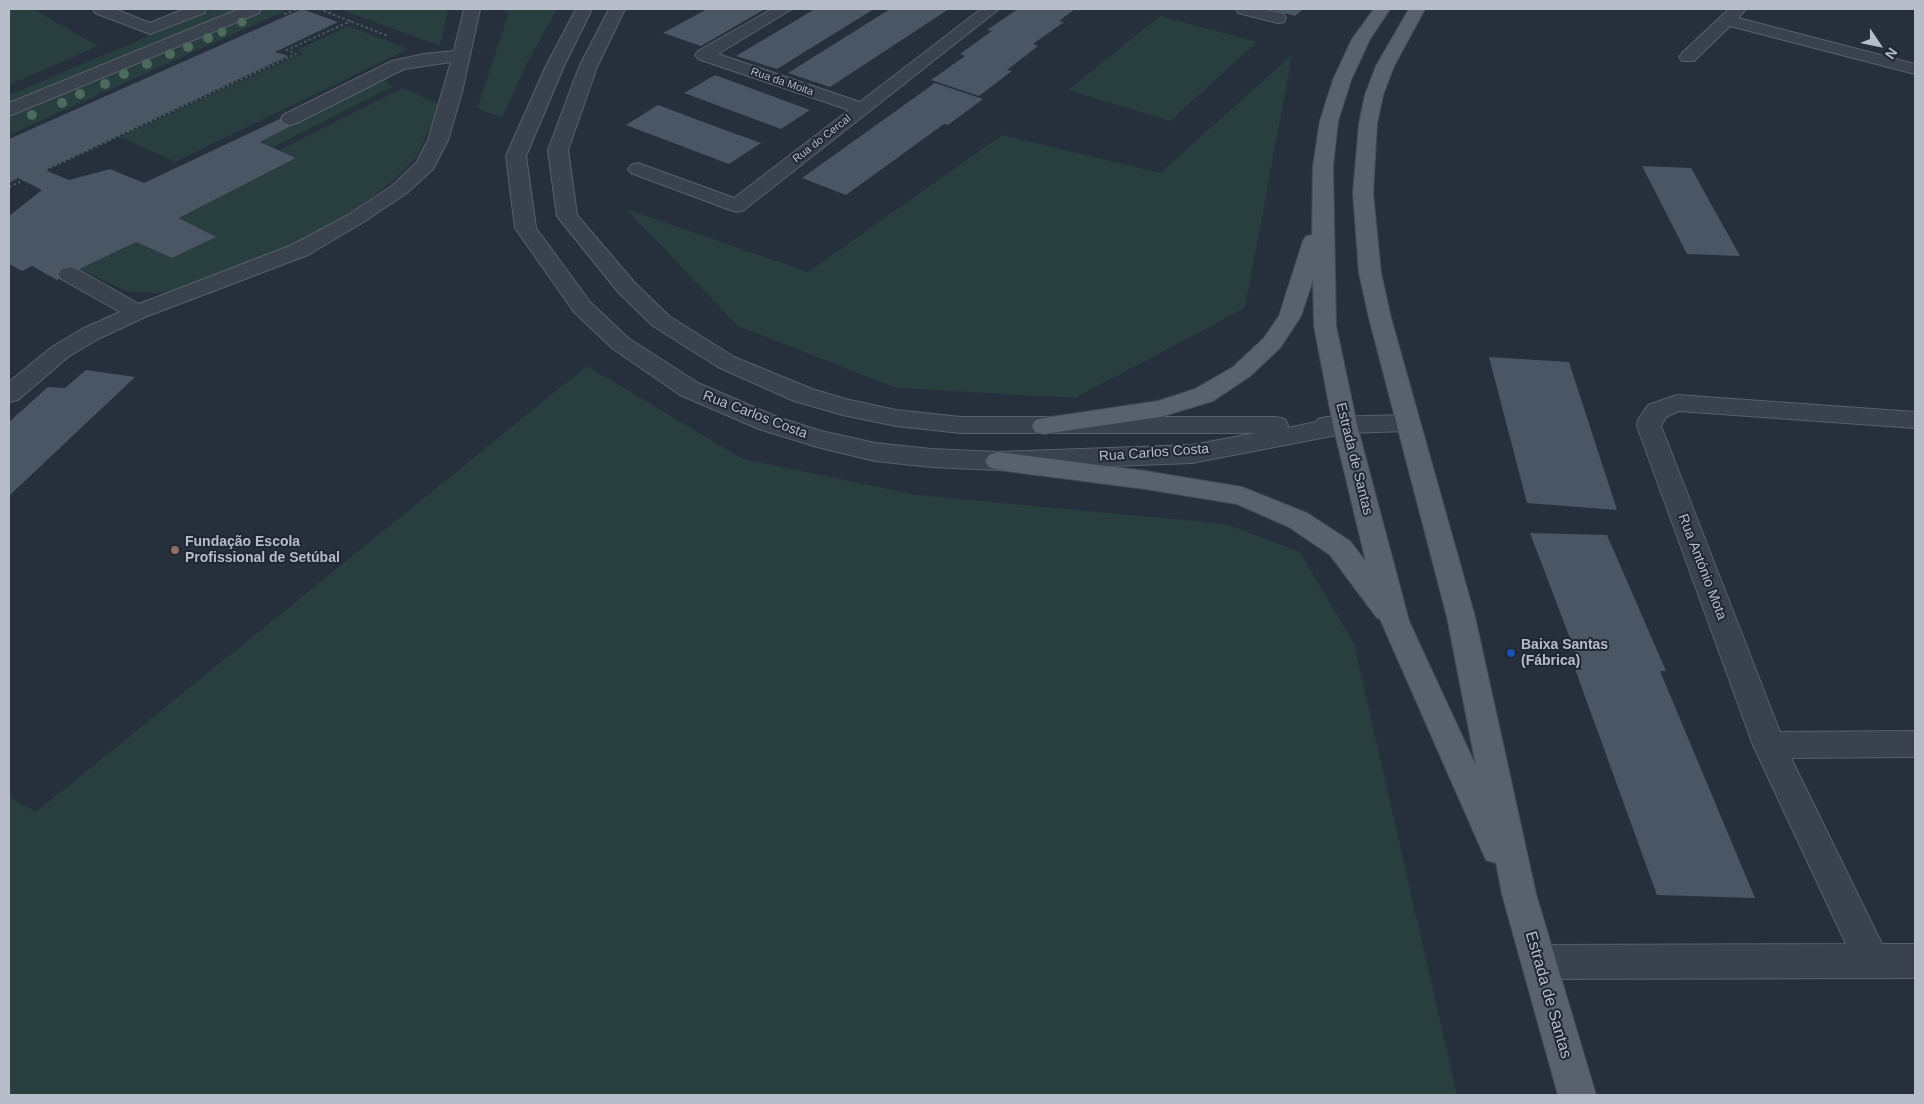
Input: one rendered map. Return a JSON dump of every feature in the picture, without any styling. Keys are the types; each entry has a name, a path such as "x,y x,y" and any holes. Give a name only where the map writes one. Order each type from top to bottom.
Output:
{"main road":[{"name":"Estrada de Santas","path":"1382,9 1361,39 1353,55 1342,80 1329,121 1324,166 1322,218 1325,326 1345,425 1395,621 1519,894"},
{"name":"Estrada de Santas","path":"1417,9 1384,66 1374,95 1368,124 1364,193 1370,273 1407,422 1461,616 1519,894 1577,1095"},
{"path":"1044,426 1160,409 1204,396 1241,372 1272,343 1290,316 1322,218"},
{"path":"998,461 1145,480 1242,496 1298,520 1340,548 1395,621"}],"street":[{"path":"101,9 150,29 198,9"},
{"path":"9,110 252,9"},
{"path":"9,394 60,352 90,334 137,312 300,250 356,219 400,188 426,165 432,154 453,92 453,57 472,9"},
{"name":"Rua Carlos Costa","path":"617,9 588,66 558,150 567,216 626,287 661,321 726,362 803,395 843,407 896,418 961,425 1345,425 1407,422"},
{"name":"Rua da Moita","path":"784,9 704,55 860,108"},
{"name":"Rua do Cercal","path":"638,169 737,206 860,108 991,9"},
{"path":"1244,9 1278,18"},
{"name":"Rua Carlos Costa","path":"582,12 555,66 516,156 526,228 582,307 620,343 689,389 768,423 817,440 875,452 931,458 998,461 1192,454 1345,425"},
{"path":"1688,57 1732,15 1915,70"},
{"path":"290,118 398,65 412,60 453,57"},
{"path":"69,274 137,312"},
{"name":"Rua António Mota","path":"1870,960 1769,745 1648,426 1650,420 1663,407 1677,403 1915,420"},
{"path":"1769,745 1915,744"},
{"path":"1540,962 1915,961"}],"path":[{"path":"319,9 453,57"},
{"path":"9,187 296,54 287,50 351,21"}],"green space":[{"path":"9,9 33,9 98,46 9,85"},
{"path":"213,9 236,9 9,105 9,95"},
{"path":"260,9 289,9 9,135 9,115"},
{"path":"340,9 448,9 440,46"},
{"path":"497,9 557,9 527,63 502,118 477,108 509,13"},
{"path":"1160,16 1257,42 1170,121 1068,90"},
{"path":"349,26 408,49 175,162 120,137 303,53 297,50"},
{"path":"1292,55 1245,308 1075,398 896,388 738,326 626,209 808,272 1002,135 1160,173"},
{"path":"382,80 394,86 273,147 260,142"},
{"path":"402,88 440,104 417,157 394,180 360,206 287,248 184,288 157,293 126,291 80,269 136,242 172,258 215,237 180,218 296,158 280,150"},
{"path":"587,366 743,459 917,495 1226,524 1300,552 1354,644 1457,1095 9,1095 9,797 36,812"}],"building":[{"path":"302,9 338,22 275,52 288,56 45,170 69,180 110,169 144,183 286,116 299,122 260,142 296,158 179,218 216,237 172,258 136,242 57,280 32,266 22,271 9,264 9,216 42,190 18,178 9,183 9,139"},
{"path":"707,9 765,9 701,46 663,33"},
{"path":"815,9 874,9 777,69 736,56"},
{"path":"890,9 949,9 830,87 788,73"},
{"path":"1018,9 1075,9 1059,21 1064,22 1033,44 1038,46 1007,70 1012,71 979,96 931,80 965,56 960,54 992,31 987,30"},
{"path":"1270,9 1303,9 1295,16"},
{"path":"715,75 810,110 781,129 684,93"},
{"path":"935,83 983,99 948,125 944,124 846,195 802,178"},
{"path":"658,105 761,143 729,164 626,125"},
{"path":"1642,166 1691,168 1740,256 1687,254"},
{"path":"1489,357 1569,362 1617,510 1527,503"},
{"path":"86,370 135,377 9,496 9,422 48,387 65,388"},
{"path":"1530,533 1607,535 1666,671 1660,671 1755,898 1657,895 1575,669 1582,670"}],"place":[{"name":"Fundação Escola Profissional de Setúbal","path":"175,550"},
{"name":"Baixa Santas (Fábrica)","path":"1511,653"}]}
